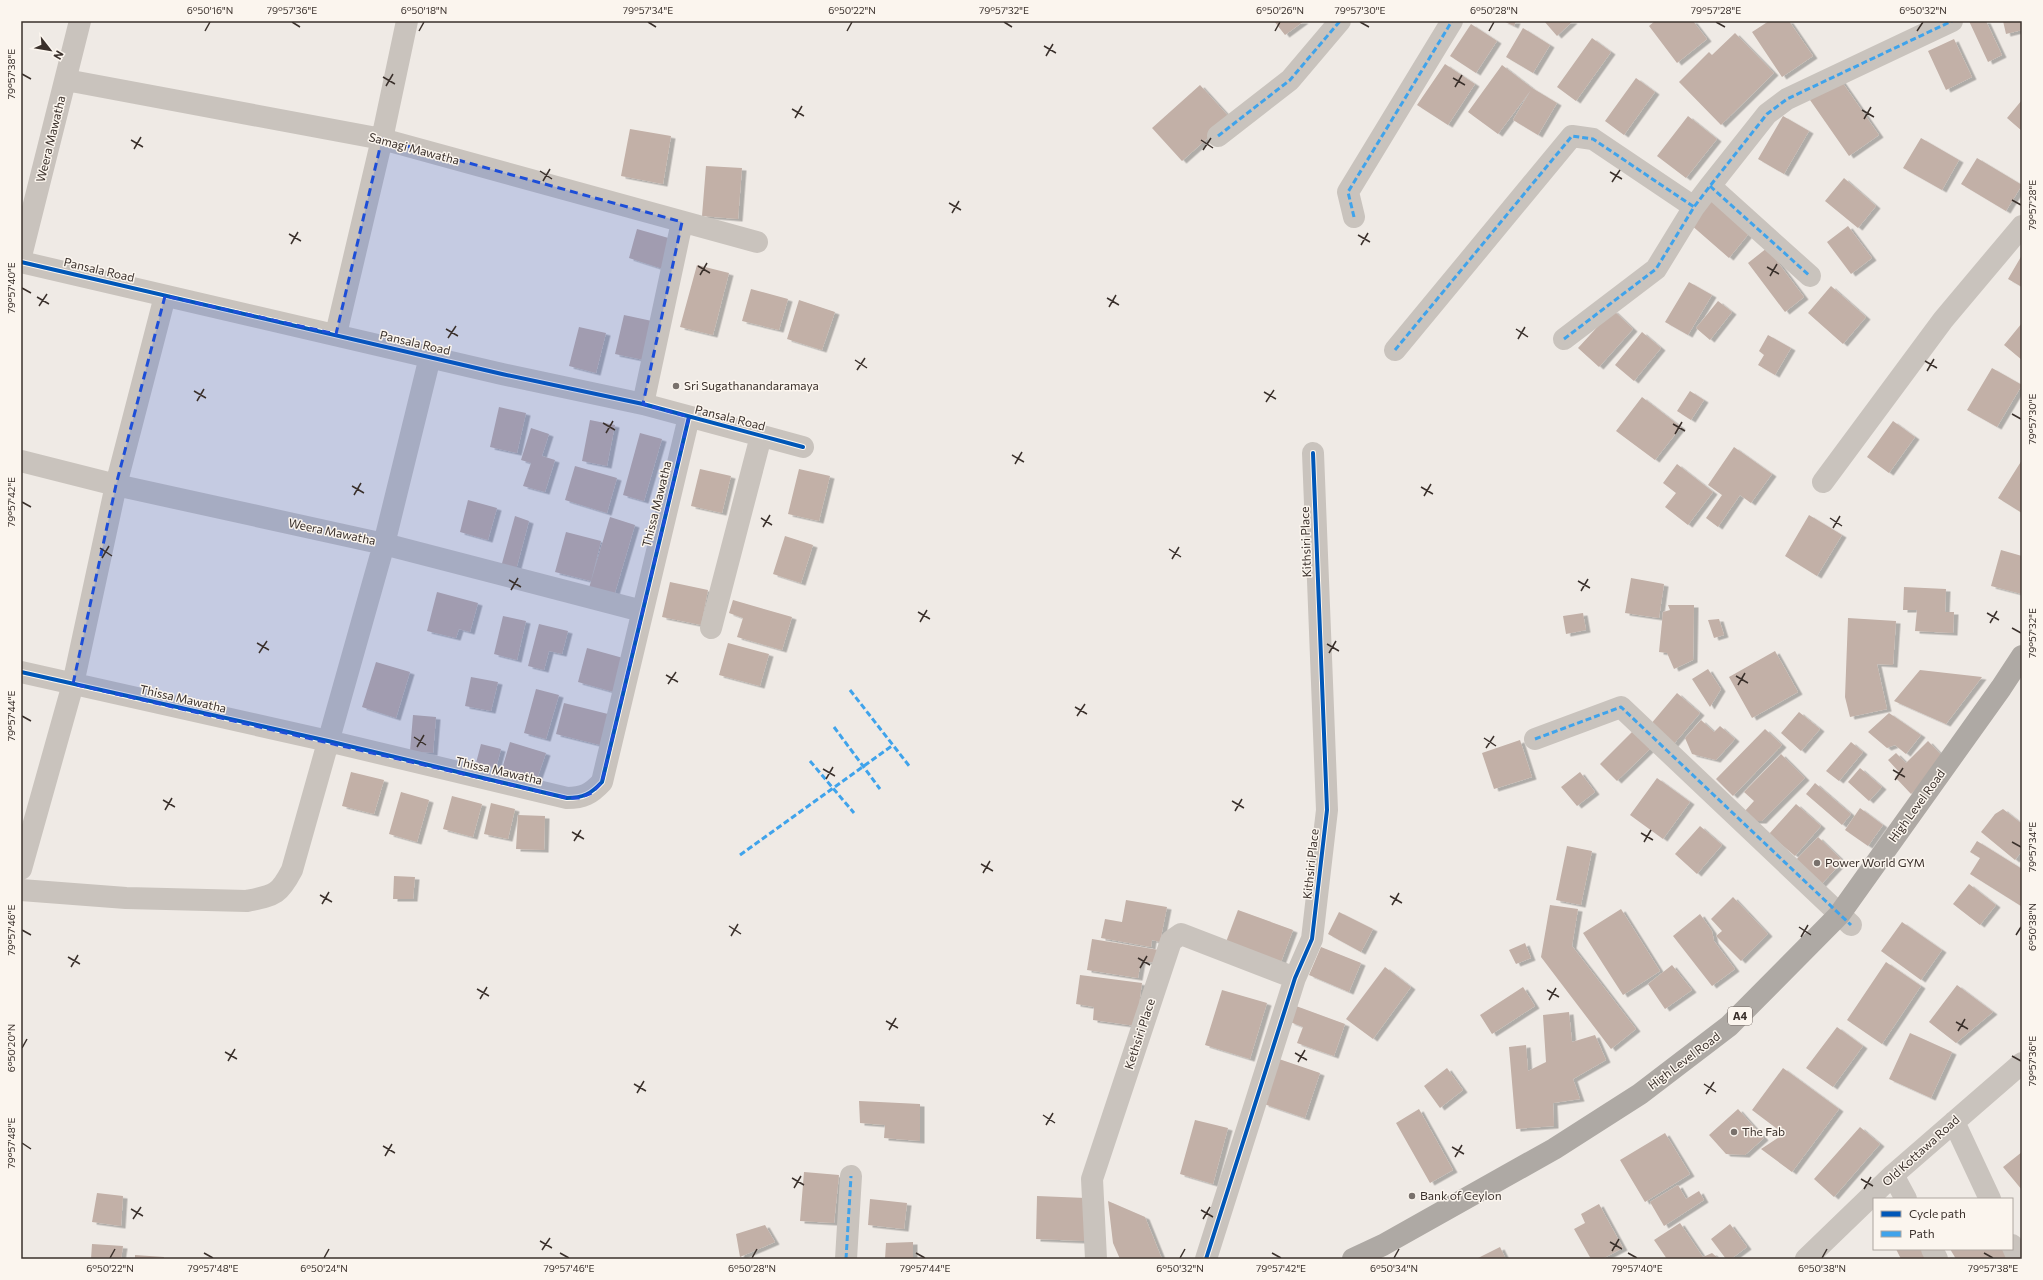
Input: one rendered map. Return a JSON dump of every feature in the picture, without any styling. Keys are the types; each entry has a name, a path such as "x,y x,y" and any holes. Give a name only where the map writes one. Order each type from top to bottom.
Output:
{"highway":[{"name":"High Level Road","path":"1353,1259 1384,1245 1554,1149 1640,1094 1729,1026 1845,920 2022,656"},
{"name":"High Level Road","path":"1388,1259 1562,1162 1649,1106 1739,1038 1845,920 2022,684"}],"street":[{"name":"Weera Mawatha","path":"21,256 80,21"},
{"path":"336,334 382,139 407,21"},
{"path":"1218,136 1290,80 1340,21"},
{"path":"1354,217 1348,192 1452,21"},
{"path":"1564,339 1656,269 1694,207 1767,114 1788,98 1952,21"},
{"name":"Samagi Mawatha","path":"66,80 382,139 757,242"},
{"path":"1395,350 1572,136 1593,139 1694,207"},
{"path":"1710,186 1810,276"},
{"path":"643,404 682,222"},
{"path":"1823,482 1943,320 2022,226"},
{"name":"Pansala Road","path":"21,262 430,357 643,404 688,418 803,446"},
{"path":"21,869 73,684 116,486 165,296"},
{"path":"21,890 149,899 247,901 266,897 282,889 292,870 384,544 430,357"},
{"name":"Thissa Mawatha","path":"21,672 328,741 567,798 578,798 592,793 602,782 688,418"},
{"path":"711,628 761,436"},
{"name":"Kithsiri Place","path":"1206,1259 1295,978 1312,939 1327,810 1314,453"},
{"name":"Weera Mawatha","path":"21,461 116,486 384,544 642,611"},
{"path":"1535,739 1621,707 1845,920"},
{"name":"Kethsiri Place","path":"1096,1259 1092,1179 1171,940 1181,934 1295,978"},
{"name":"Old Kottawa Road","path":"1806,1259 1893,1175 2022,1063"},
{"path":"1954,1122 1990,1198"},
{"path":"1893,1175 1905,1198"},
{"path":"846,1259 851,1176"},
{"path":"2013,1247 2018,1259"},
{"path":"1932,1250 1937,1259"}],"highlighted area":[{"path":"382,139 682,222 643,404 689,417 602,782 592,793 579,798 567,798 73,684 116,485 165,296 336,334"}],"building":[{"path":"1274,21 1304,21 1285,35"},
{"path":"1503,21 1516,21 1514,26"},
{"path":"1544,21 1573,21 1557,36"},
{"path":"1655,21 1693,21 1707,39 1677,63 1649,26"},
{"path":"1769,21 1789,21 1813,56 1782,77 1752,32"},
{"path":"1969,21 1986,21 2002,55 1988,62"},
{"path":"2003,21 2022,21 2022,30 2006,34"},
{"path":"1471,24 1497,41 1476,73 1450,56"},
{"path":"1523,28 1550,45 1533,73 1506,57"},
{"path":"1735,33 1774,73 1721,125 1679,82 1709,52 1712,55"},
{"path":"1592,38 1611,52 1576,101 1557,87"},
{"path":"1954,39 1972,77 1946,90 1928,51"},
{"path":"1445,64 1475,84 1448,125 1417,105"},
{"path":"1502,65 1532,88 1557,103 1538,135 1513,120 1531,90 1498,134 1468,112"},
{"path":"1636,78 1655,92 1624,135 1605,121"},
{"path":"1840,79 1879,135 1849,156 1810,100"},
{"path":"1200,85 1230,118 1182,161 1152,128"},
{"path":"2022,100 2022,131 2007,118"},
{"path":"1688,116 1717,139 1686,178 1657,156"},
{"path":"1783,116 1809,131 1784,174 1758,159"},
{"path":"630,129 671,136 663,184 621,176"},
{"path":"1921,138 1959,160 1942,190 1903,168"},
{"path":"1977,158 2022,185 2006,211 1961,184"},
{"path":"706,166 742,168 738,219 702,216"},
{"path":"1844,178 1876,206 1858,228 1825,201"},
{"path":"1713,198 1751,231 1729,258 1690,224"},
{"path":"1848,226 1872,258 1851,274 1827,242"},
{"path":"637,229 672,239 663,269 629,258"},
{"path":"1767,248 1804,297 1785,312 1748,263"},
{"path":"2022,255 2022,287 2008,279"},
{"path":"697,265 729,273 713,335 680,327"},
{"path":"1689,282 1712,295 1688,335 1665,322"},
{"path":"1831,286 1866,317 1843,344 1808,313"},
{"path":"751,289 788,299 779,330 742,321"},
{"path":"799,300 835,312 822,350 787,339"},
{"path":"1718,301 1732,312 1710,340 1696,328"},
{"path":"1613,310 1633,329 1599,367 1578,348"},
{"path":"624,315 652,321 644,360 615,354"},
{"path":"2022,323 2022,360 2004,345"},
{"path":"579,327 606,333 596,373 569,366"},
{"path":"1642,332 1661,348 1634,381 1615,365"},
{"path":"1768,335 1791,348 1775,375 1758,365 1764,355 1759,351"},
{"path":"1992,368 2022,385 1997,427 1967,410"},
{"path":"1690,391 1704,400 1691,420 1677,411"},
{"path":"1642,397 1681,427 1655,460 1616,431"},
{"path":"499,407 526,413 517,453 490,447"},
{"path":"590,420 615,425 607,466 582,461"},
{"path":"1893,421 1915,437 1889,473 1867,457"},
{"path":"531,428 549,434 542,456 555,460 545,492 523,486 531,463 521,460"},
{"path":"640,433 662,439 644,501 623,495"},
{"path":"1734,447 1772,474 1751,503 1740,495 1718,527 1706,518 1722,495 1708,485"},
{"path":"2022,460 2022,513 1998,498"},
{"path":"1677,464 1713,492 1688,525 1665,507 1676,493 1663,483"},
{"path":"575,466 617,478 607,513 565,500"},
{"path":"700,469 731,476 722,513 691,506"},
{"path":"799,469 830,476 819,521 788,514"},
{"path":"468,500 497,508 488,540 460,532"},
{"path":"1809,515 1842,535 1817,576 1785,556"},
{"path":"515,516 529,521 516,570 501,567"},
{"path":"610,517 635,525 614,596 589,588"},
{"path":"566,532 601,541 591,581 555,572"},
{"path":"785,536 813,545 801,583 773,574"},
{"path":"2001,550 2022,556 2022,594 1991,586"},
{"path":"1631,578 1664,584 1659,618 1625,613"},
{"path":"670,582 708,590 701,625 662,617"},
{"path":"1904,587 1946,589 1945,612 1954,612 1953,633 1915,631 1917,610 1903,610"},
{"path":"437,592 478,603 470,632 459,629 456,638 427,631"},
{"path":"733,600 792,617 782,650 737,637 743,618 729,613"},
{"path":"1668,605 1694,605 1693,660 1674,669 1667,653 1659,652 1663,612 1670,610"},
{"path":"1583,613 1586,630 1566,634 1563,616"},
{"path":"503,616 526,621 517,660 494,654"},
{"path":"1848,618 1896,621 1893,665 1877,664 1887,709 1850,717 1845,697"},
{"path":"1719,619 1724,635 1714,638 1708,620"},
{"path":"539,624 568,631 562,654 549,651 544,670 528,666"},
{"path":"728,643 769,654 760,686 719,675"},
{"path":"587,648 623,658 614,692 578,682"},
{"path":"1775,651 1798,692 1752,718 1729,677"},
{"path":"376,662 410,672 396,718 362,707"},
{"path":"1708,669 1721,689 1710,707 1692,679"},
{"path":"1920,670 1982,677 1946,724 1894,701"},
{"path":"471,677 498,682 491,711 465,706"},
{"path":"536,689 559,695 546,739 524,733"},
{"path":"1677,693 1700,713 1673,745 1650,725"},
{"path":"564,703 608,714 600,745 556,734"},
{"path":"1799,712 1820,729 1801,751 1781,733"},
{"path":"1889,713 1921,735 1906,754 1895,745 1887,748 1868,732"},
{"path":"413,715 436,717 433,753 410,751"},
{"path":"1701,720 1714,732 1720,726 1735,739 1716,760 1692,754 1685,738"},
{"path":"1765,729 1782,745 1733,796 1716,779"},
{"path":"1634,730 1651,748 1617,781 1600,764"},
{"path":"1520,740 1532,777 1494,789 1482,753"},
{"path":"1928,741 1947,761 1911,794 1895,777 1900,773 1888,760 1896,753 1906,763"},
{"path":"510,742 546,753 537,779 502,769"},
{"path":"1851,742 1863,752 1839,781 1826,771"},
{"path":"481,744 501,749 496,768 476,763"},
{"path":"1781,754 1805,778 1762,821 1754,821 1744,812 1754,801 1744,792"},
{"path":"1860,768 1882,787 1869,801 1848,782"},
{"path":"351,772 384,780 374,814 342,806"},
{"path":"1580,772 1595,792 1577,806 1561,787"},
{"path":"1657,778 1690,802 1663,839 1630,815"},
{"path":"1815,783 1851,814 1842,825 1806,794"},
{"path":"401,792 429,800 417,842 389,834"},
{"path":"452,796 482,804 473,837 443,829"},
{"path":"491,803 515,809 508,839 484,834"},
{"path":"1796,804 1821,826 1795,856 1769,834"},
{"path":"1860,808 1883,825 1868,846 1845,830"},
{"path":"2003,809 2022,824 2022,851 2015,860 1981,832 1995,814"},
{"path":"518,815 545,816 544,850 516,849"},
{"path":"1700,826 1722,845 1697,874 1675,854"},
{"name":"Power World GYM","path":"1818,837 1843,861 1817,889 1791,865"},
{"path":"1977,841 2022,869 2021,906 1970,874 1980,858 1970,852"},
{"path":"1567,846 1592,851 1581,905 1556,900"},
{"path":"394,876 415,877 413,899 393,899"},
{"path":"1969,884 1996,905 1980,925 1953,904"},
{"path":"1733,897 1768,934 1741,961 1716,936 1722,931 1711,919"},
{"path":"1126,900 1167,907 1160,942 1152,940 1151,947 1101,938 1105,919 1122,922"},
{"path":"1550,905 1578,909 1572,946 1636,1029 1611,1049 1541,957"},
{"path":"1621,909 1660,971 1623,995 1583,933"},
{"path":"1238,910 1293,930 1281,962 1226,942"},
{"path":"1339,912 1373,929 1361,952 1328,934"},
{"path":"1700,914 1712,931 1714,941 1735,969 1712,986 1673,936"},
{"path":"1902,922 1942,950 1921,980 1881,951"},
{"path":"1092,939 1159,950 1157,963 1141,961 1138,978 1087,970"},
{"path":"1525,943 1531,958 1516,964 1509,950"},
{"path":"1321,947 1361,963 1349,992 1309,975"},
{"path":"1886,962 1921,986 1882,1044 1847,1020"},
{"path":"1672,965 1692,990 1665,1009 1648,984"},
{"path":"1385,967 1411,987 1373,1039 1346,1019"},
{"path":"1080,975 1142,983 1136,1026 1093,1020 1094,1007 1076,1004"},
{"path":"1957,985 1993,1012 1956,1043 1929,1022"},
{"path":"1523,987 1535,1006 1492,1034 1480,1015"},
{"path":"1222,990 1267,1003 1250,1059 1205,1045"},
{"path":"1296,1006 1345,1024 1334,1056 1297,1043 1303,1027 1290,1022"},
{"path":"1569,1012 1572,1042 1595,1035 1606,1060 1573,1079 1580,1099 1553,1103 1554,1126 1516,1129 1509,1047 1526,1045 1528,1071 1546,1062 1543,1015"},
{"path":"1837,1027 1863,1046 1833,1087 1806,1068"},
{"path":"1910,1033 1952,1052 1931,1098 1889,1079"},
{"path":"1279,1059 1320,1073 1305,1118 1264,1104"},
{"path":"1447,1068 1463,1090 1440,1108 1424,1086"},
{"path":"1783,1068 1839,1109 1792,1172 1761,1149 1784,1134 1752,1110"},
{"path":"859,1101 920,1104 920,1141 884,1138 885,1125 860,1123"},
{"path":"1419,1109 1453,1170 1430,1183 1396,1123"},
{"path":"1738,1109 1764,1138 1745,1155 1726,1154 1709,1135"},
{"path":"1195,1120 1228,1128 1213,1184 1180,1174"},
{"path":"1860,1127 1880,1144 1834,1197 1814,1179"},
{"path":"1665,1133 1690,1174 1645,1202 1620,1160"},
{"path":"2022,1152 2022,1190 2003,1167"},
{"path":"804,1172 839,1175 834,1223 800,1221"},
{"path":"1678,1185 1686,1199 1699,1191 1704,1200 1664,1226 1650,1202"},
{"path":"97,1193 123,1196 121,1226 92,1222"},
{"path":"1037,1196 1086,1198 1084,1241 1036,1239"},
{"path":"870,1199 907,1203 904,1229 868,1225"},
{"path":"1108,1201 1145,1217 1162,1259 1120,1259 1113,1243"},
{"path":"1599,1204 1623,1248 1602,1259 1591,1259 1574,1229 1585,1223 1581,1214"},
{"path":"1680,1223 1703,1257 1712,1253 1719,1259 1667,1259 1654,1240"},
{"path":"1730,1224 1747,1247 1731,1259 1726,1259 1711,1239"},
{"path":"765,1225 775,1242 740,1257 736,1234"},
{"path":"913,1242 913,1259 885,1259 886,1243"},
{"path":"92,1244 123,1246 121,1259 91,1259"},
{"path":"1500,1247 1506,1259 1476,1259"},
{"path":"1896,1250 1928,1250 1933,1259 1901,1259"},
{"path":"1951,1250 2004,1250 2008,1259 1956,1259"},
{"path":"135,1255 164,1257 164,1259 135,1259"}],"marked path":[{"path":"1218,136 1290,80 1340,21"},
{"path":"1354,217 1348,192 1452,21"},
{"path":"1564,339 1656,269 1694,207 1767,114 1787,99 1952,21"},
{"path":"1395,350 1572,136 1593,139 1694,207"},
{"path":"1710,186 1810,276"},
{"path":"850,690 910,767"},
{"path":"1535,739 1621,707 1851,925"},
{"path":"834,727 880,789"},
{"path":"740,855 893,745"},
{"path":"810,761 854,813"},
{"path":"846,1259 851,1176"}],"cycle path":[{"path":"21,262 502,374 643,404 803,447"},
{"path":"21,672 328,741 567,798 582,796 594,790 602,782 689,417"},
{"path":"1206,1259 1295,978 1312,939 1327,810 1313,453"}],"place":[{"name":"Sri Sugathanandaramaya","path":"676,386"},
{"name":"Power World GYM","path":"1817,863"},
{"name":"The Fab","path":"1734,1132"},
{"name":"Bank of Ceylon","path":"1412,1196"}]}
